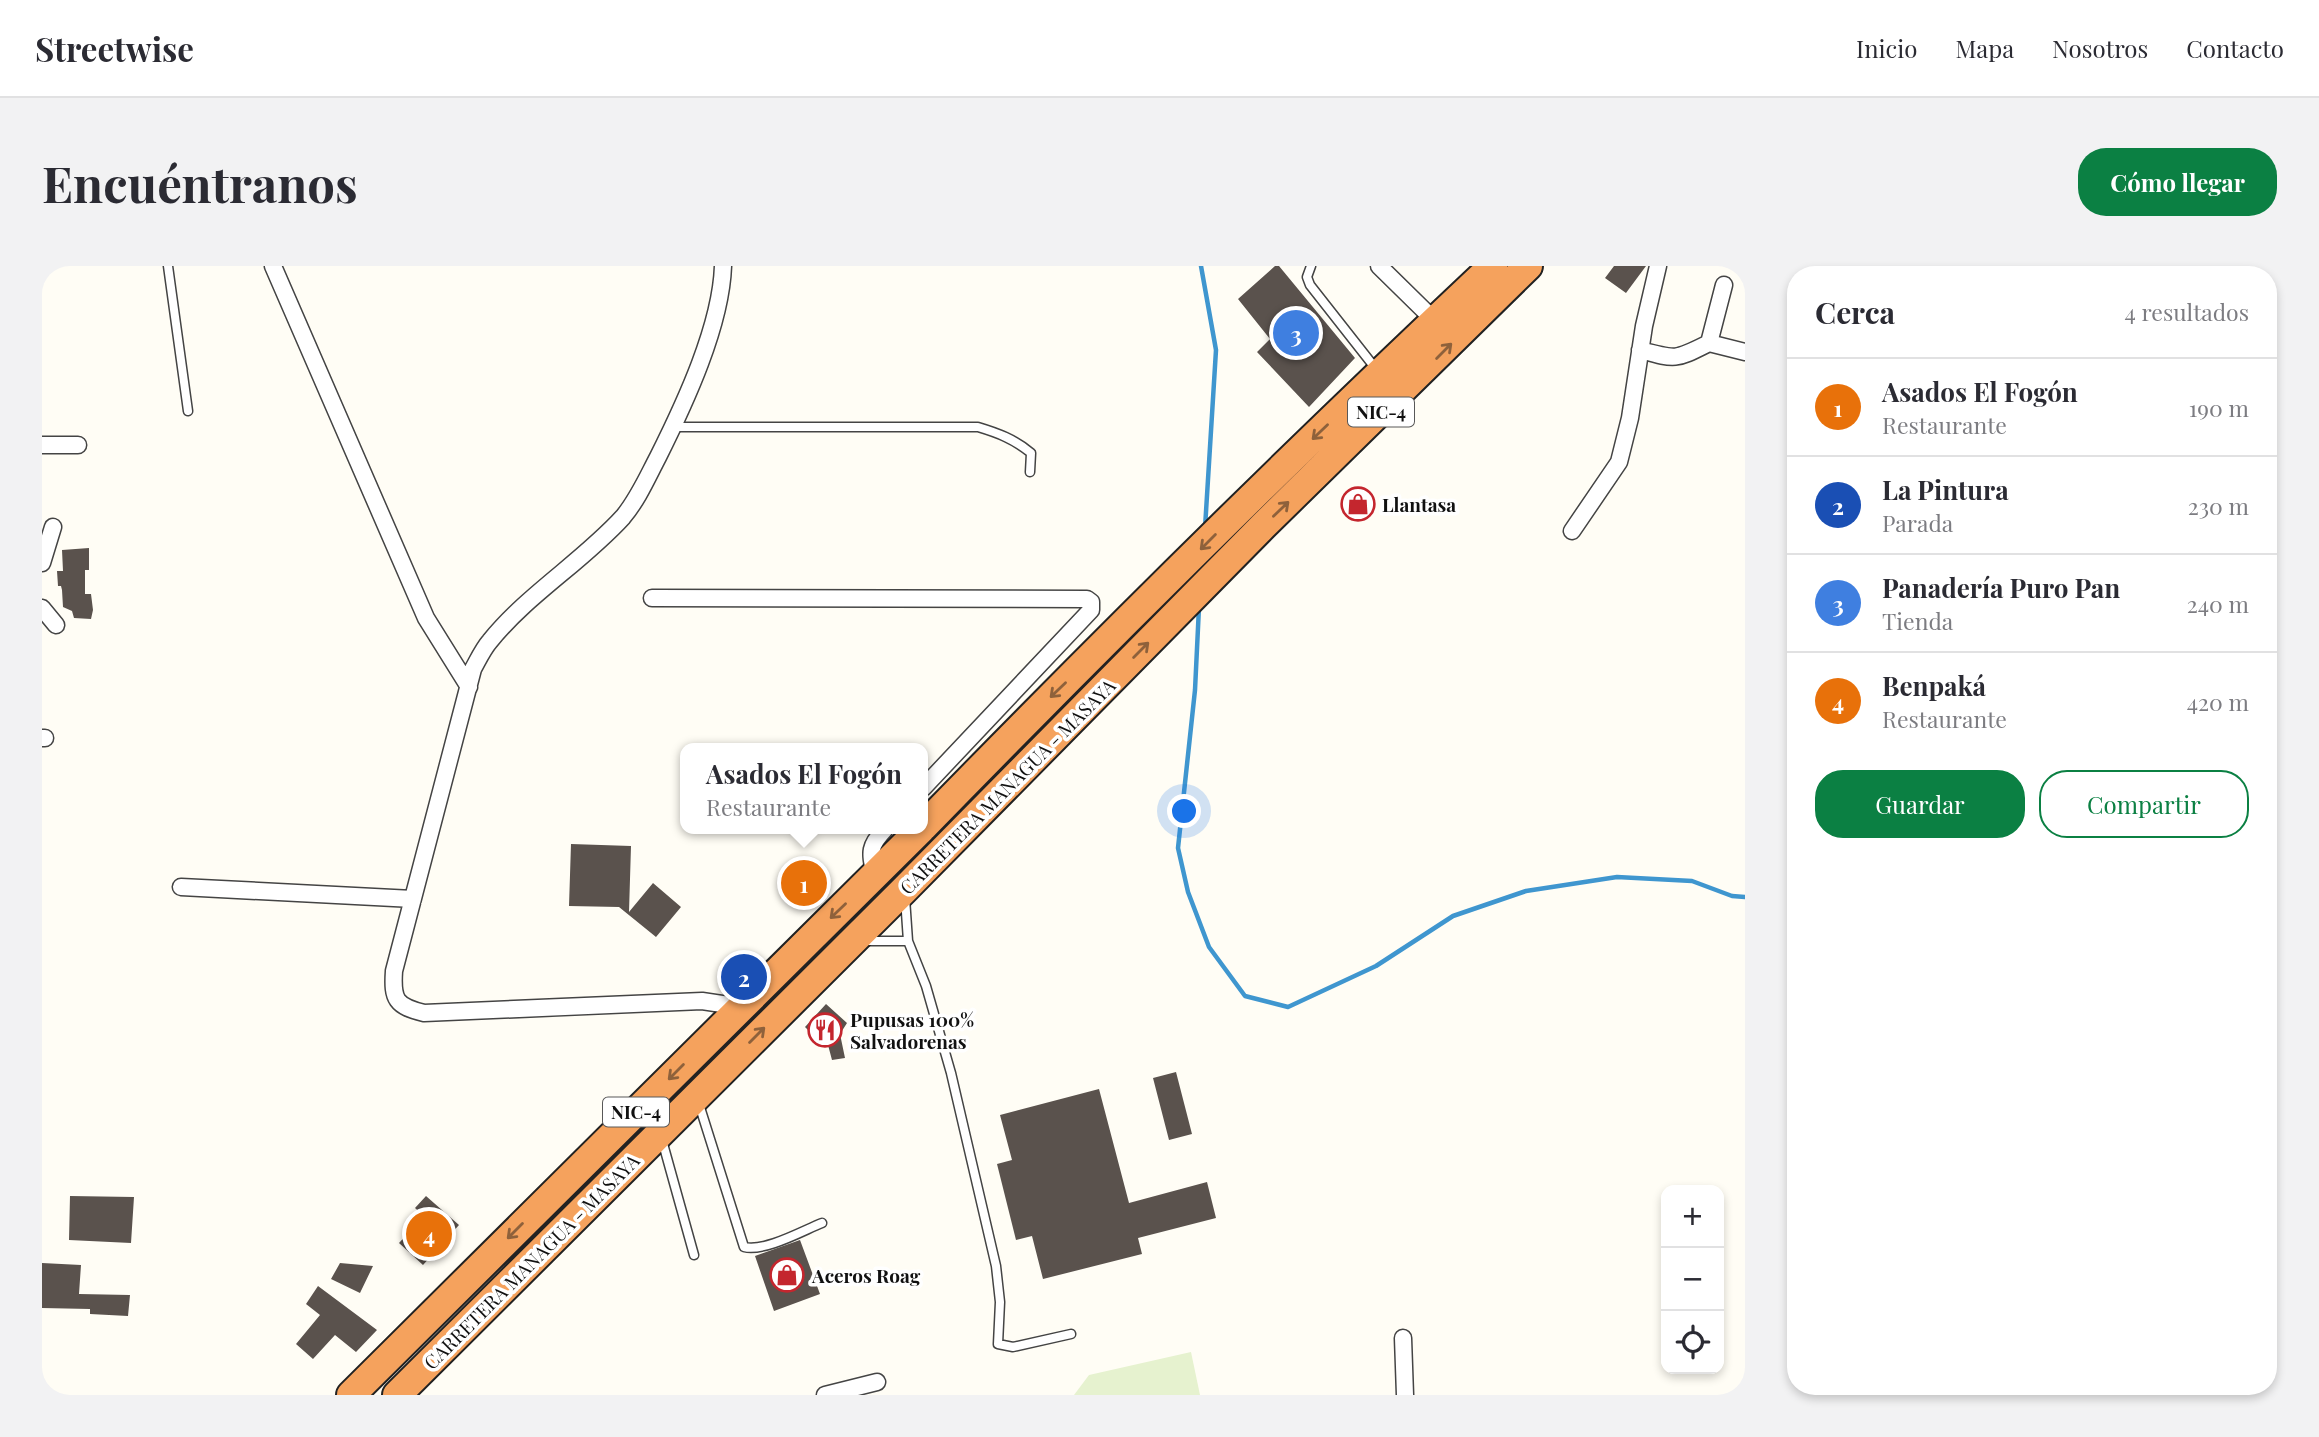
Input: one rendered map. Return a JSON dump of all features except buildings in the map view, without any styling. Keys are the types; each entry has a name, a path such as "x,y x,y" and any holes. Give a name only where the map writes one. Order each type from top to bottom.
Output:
{"highway":[{"name":"CARRETERA MANAGUA - MASAYA","path":"933,797 1027,720 1493,266"},
{"name":"CARRETERA MANAGUA - MASAYA","path":"397,1395 1528,266"},
{"path":"928,816 933,797"},
{"name":"CARRETERA MANAGUA - MASAYA","path":"351,1395 916,834"},
{"path":"904,890 898,878 899,866 923,834"},
{"path":"742,1007 775,999 813,959 831,948 851,941"},
{"path":"466,1280 462,1289 464,1298 471,1304 480,1306 488,1302"},
{"path":"432,1314 441,1309 451,1310 459,1318 460,1328 454,1337"}],"street":[{"path":"273,266 426,618 468,687"},
{"path":"723,266 722,288 713,327 673,427 635,501 622,518 488,642 473,669 394,971 393,990 396,999 408,1009 424,1013 702,1001 742,1007"},
{"path":"1379,266 1435,321"},
{"path":"1572,531 1619,463 1658,266"},
{"path":"1709,342 1724,285"},
{"path":"1640,349 1678,358 1709,342 1745,352"},
{"path":"42,445 78,445"},
{"path":"42,563 53,527"},
{"path":"652,598 1087,599 1091,602 1091,610 933,797"},
{"path":"42,608 56,625"},
{"path":"875,876 870,852 873,842 880,834"},
{"path":"181,887 413,900"},
{"path":"1403,1338 1405,1395"},
{"path":"825,1395 877,1382"}],"lane":[{"path":"168,266 188,411"},
{"path":"1311,266 1307,276 1310,285 1380,374"},
{"path":"673,427 978,427 1008,438 1031,453 1030,472"},
{"path":"904,890 908,941 926,986 951,1073 996,1266 1000,1302 998,1345 1013,1347 1071,1334"},
{"path":"851,941 908,941"},
{"path":"697,1096 744,1247 752,1249 764,1246 822,1223"},
{"path":"660,1132 694,1255"}],"green space":[{"path":"1191,1352 1200,1395 1074,1395 1089,1375"}],"waterway":[{"path":"1201,266 1216,350 1205,528"},
{"path":"1199,607 1195,690 1178,848 1188,892 1209,947 1245,996 1288,1007 1376,966 1453,916 1526,891 1617,877 1692,881 1732,896 1745,897"}],"place":[{"name":"Panadería Puro Pan","path":"1296,333"},
{"name":"Llantasa","path":"1358,504"},
{"name":"Asados El Fogón","path":"804,883"},
{"name":"La Pintura","path":"744,977"},
{"name":"Pupusas 100% Salvadorenas","path":"825,1030"},
{"name":"Benpaká","path":"429,1234"},
{"name":"Aceros Roag","path":"787,1275"}]}
